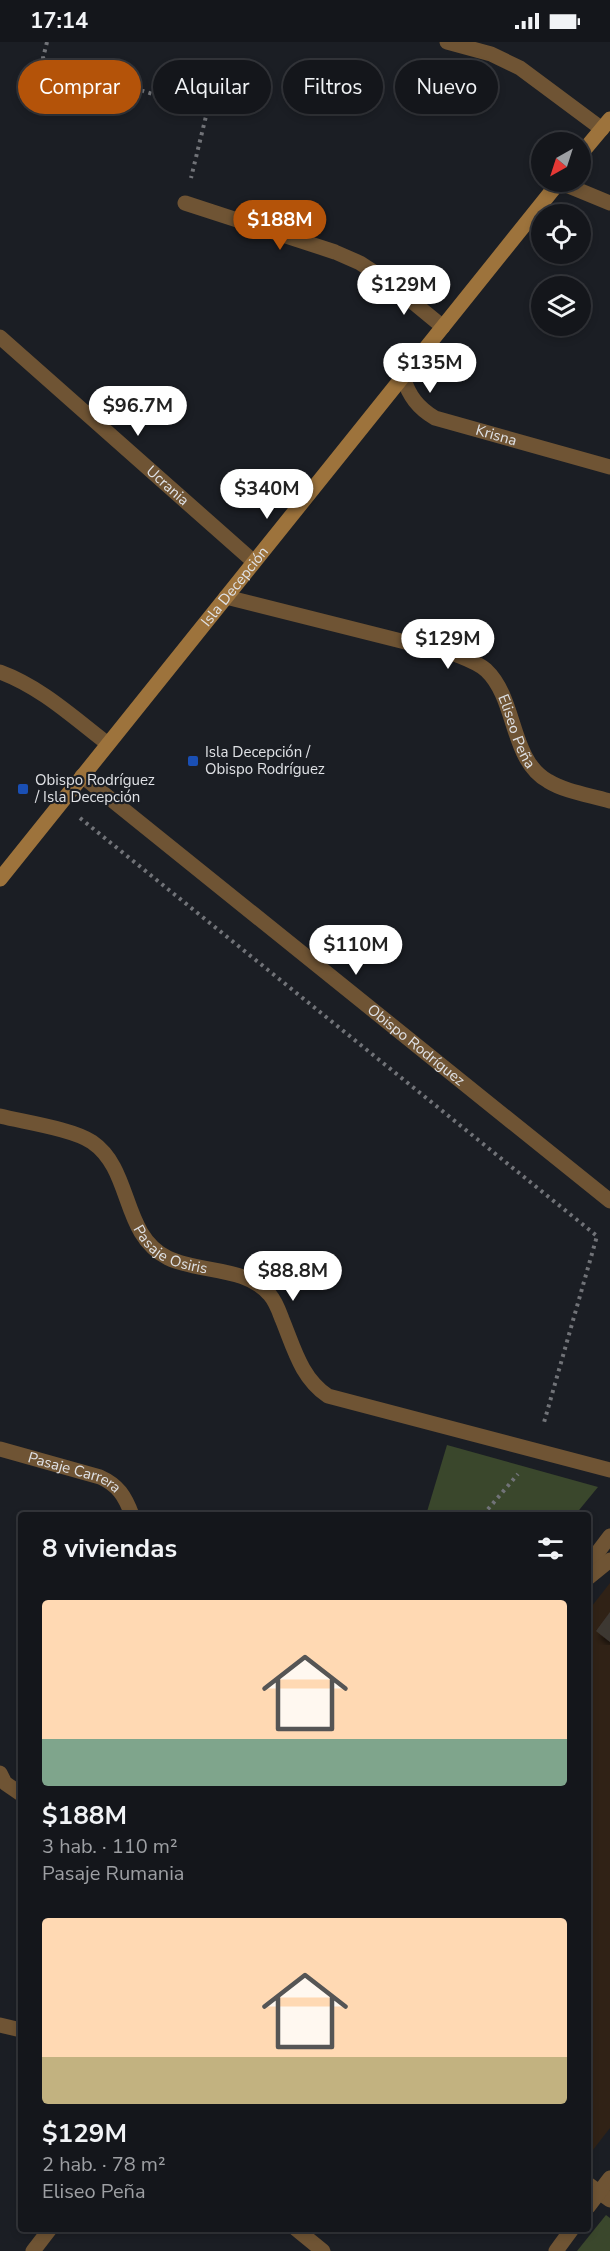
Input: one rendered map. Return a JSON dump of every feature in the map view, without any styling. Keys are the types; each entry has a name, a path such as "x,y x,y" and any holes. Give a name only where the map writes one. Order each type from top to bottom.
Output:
{"street":[{"path":"447,42 491,54 520,68 606,124 591,142"},
{"name":"Isla Decepción","path":"0,879 551,192"},
{"path":"583,192 610,203"},
{"path":"185,203 335,252 360,263 386,280 443,327"},
{"name":"Ucrania","path":"0,337 254,562"},
{"name":"Krisna","path":"403,377 407,390 415,402 435,418 610,467"},
{"name":"Eliseo Peña","path":"226,597 457,655 472,661 485,669 503,694 527,761 535,771 548,782 610,801"},
{"path":"0,672 25,683 51,699 108,744"},
{"name":"Obispo Rodríguez","path":"82,776 610,1201"},
{"name":"Pasaje Osiris","path":"0,1116 79,1136 101,1149 116,1170 144,1239 168,1258 241,1277 261,1286 276,1304 308,1379 328,1396 610,1470"},
{"name":"Pasaje Carrera","path":"0,1449 109,1481 124,1495 131,1512"},
{"path":"591,1560 610,1536"},
{"path":"591,1576 610,1560"},
{"path":"0,1773 5,1783 18,1792"},
{"path":"0,2025 18,2029"},
{"path":"599,2192 610,2178"},
{"path":"33,2251 49,2232"},
{"path":"300,2232 323,2251"},
{"path":"556,2251 570,2232"}],"path":[{"path":"47,42 43,58 207,112 185,203"},
{"path":"59,805 82,819 597,1236 537,1450 485,1512"}],"shaded area":[{"path":"610,1583 610,2128 591,2152 591,1607"}],"green space":[{"path":"447,1445 598,1487 577,1512 427,1512"},
{"path":"606,2215 610,2218 610,2251 577,2251"}],"building":[{"path":"610,1612 610,1642 596,1631"}],"place":[{"name":"Isla Decepción / Obispo Rodríguez","path":"193,761"},
{"name":"Obispo Rodríguez / Isla Decepción","path":"23,789"}]}
